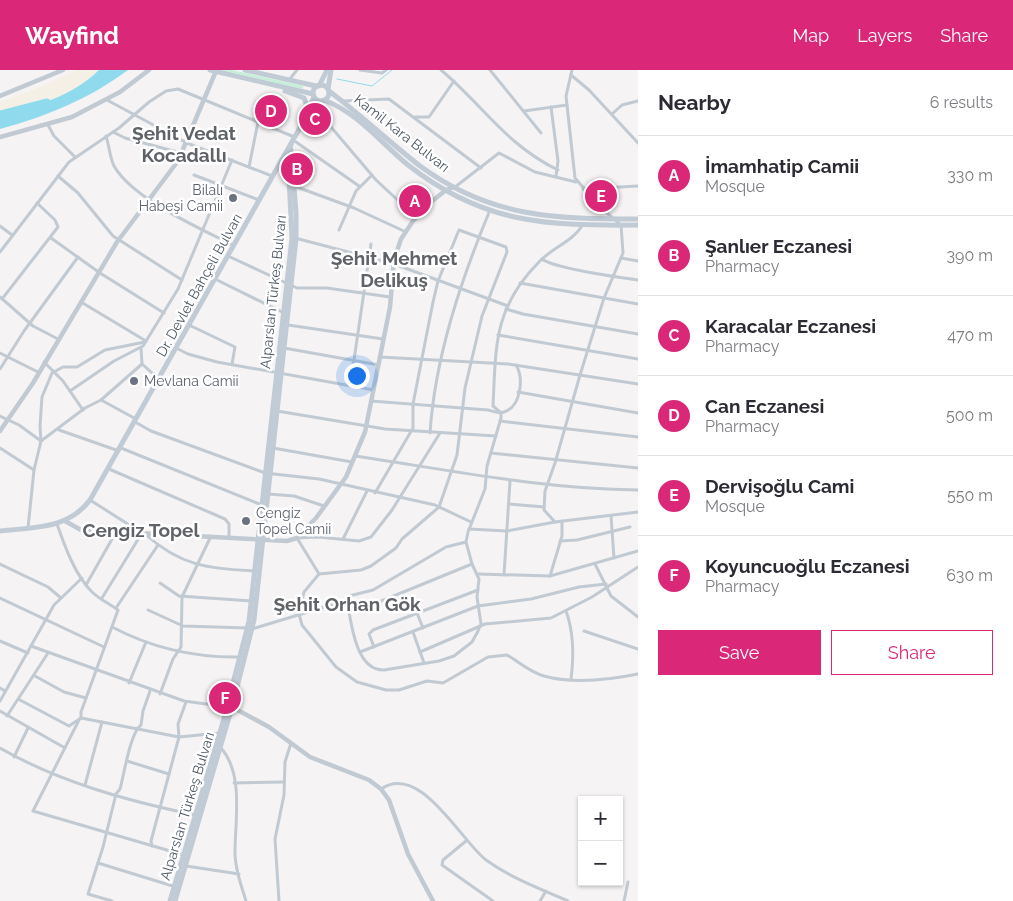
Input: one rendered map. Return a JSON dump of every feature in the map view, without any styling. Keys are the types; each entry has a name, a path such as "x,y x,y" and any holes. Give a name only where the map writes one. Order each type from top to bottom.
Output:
{"main road":[{"path":"245,70 318,86"},
{"name":"Dr. Devlet Bahçeli Bulvarı","path":"0,531 65,522 90,500 120,450 272,176 293,143 307,114 313,96 327,70"},
{"path":"307,114 323,101 328,90 331,70"},
{"path":"213,71 313,96"},
{"path":"261,82 304,98 307,114"},
{"name":"Kamil Kara Bulvarı","path":"318,86 328,90 421,166 454,187 496,205 534,215 565,219 638,219"},
{"name":"Kamil Kara Bulvarı","path":"313,96 348,112 406,163 446,190 490,210 535,222 582,226 638,225"},
{"name":"Alparslan Türkeş Bulvarı","path":"175,901 186,856 230,707 250,628 294,238 293,143"},
{"name":"Alparslan Türkeş Bulvarı","path":"279,372 288,325 286,314"},
{"name":"Alparslan Türkeş Bulvarı","path":"264,506 268,494 268,474"},
{"name":"Alparslan Türkeş Bulvarı","path":"250,628 255,572 261,538"},
{"name":"Alparslan Türkeş Bulvarı","path":"198,815 220,747 222,733"},
{"name":"Alparslan Türkeş Bulvarı","path":"170,901 185,866 186,856"}],"street":[{"path":"0,96 63,70"},
{"path":"0,137 72,117 107,100 149,70"},
{"path":"289,80 297,70"},
{"path":"360,70 382,73 386,70"},
{"path":"441,70 512,141 540,161 558,170"},
{"path":"490,70 542,133"},
{"path":"555,522 550,518 544,507 545,491 604,298 612,274 621,258 621,226 577,182 567,105 567,88 572,70"},
{"path":"0,431 119,240 150,201 182,153 205,100 213,71"},
{"path":"571,75 589,90 638,143"},
{"path":"414,117 429,117 454,81"},
{"path":"0,252 58,176 76,157 113,132 149,102 166,91 178,89 292,136"},
{"path":"342,101 389,99 480,168"},
{"path":"107,100 187,143 272,176"},
{"path":"612,114 622,105 638,101"},
{"path":"524,111 567,105"},
{"path":"314,107 372,175 403,204 421,213"},
{"path":"551,107 558,161 556,176"},
{"path":"249,167 258,122"},
{"path":"48,125 54,136 76,157"},
{"path":"113,132 125,138 182,153"},
{"path":"106,136 113,164 120,174 150,201 234,245"},
{"path":"293,143 359,186"},
{"path":"297,538 340,484 355,456 366,427 384,339 394,264 401,239 406,232 421,213 446,190 454,187 499,153 535,172 577,182"},
{"path":"70,391 114,361 141,348 146,342 182,280 232,160"},
{"path":"194,175 260,200"},
{"path":"339,230 348,206 359,186 372,175"},
{"path":"58,176 78,193 104,227 119,240 182,280"},
{"path":"292,186 348,206 406,232"},
{"path":"583,189 638,186"},
{"path":"37,203 59,225 51,238 1,298 30,323 46,334 58,339"},
{"path":"430,433 432,407 441,361 461,289 490,210"},
{"path":"0,226 12,235"},
{"path":"501,413 493,406 495,364 498,335 507,307 520,283 542,259 569,240 582,226"},
{"path":"375,493 394,462 414,422 414,404 421,360 438,281 459,230 506,247 507,252 489,298 470,363 457,454 439,507 407,535 396,548 372,566 361,570 319,574 304,592 299,614 302,625 310,637 345,675 367,685 399,690 427,681 443,683 488,657 507,655 530,670 545,676 572,679 605,679 638,674"},
{"path":"51,238 164,313"},
{"path":"294,238 394,264 489,298 523,314 638,334"},
{"path":"348,385 354,360 362,293 371,244"},
{"path":"228,256 297,288 327,288 390,297"},
{"path":"0,369 7,356 78,257"},
{"path":"621,258 638,261"},
{"path":"542,259 561,266 638,280"},
{"path":"215,279 286,314"},
{"path":"520,283 638,304"},
{"path":"81,302 146,342"},
{"path":"189,325 235,347 232,364"},
{"path":"288,325 384,339"},
{"path":"498,335 638,359"},
{"path":"28,528 34,470 41,441 42,397 54,370 63,366 76,367 105,350 146,342"},
{"path":"141,348 142,364 159,379"},
{"path":"176,348 188,354 232,364 374,390"},
{"path":"284,348 379,365"},
{"path":"0,353 38,372"},
{"path":"380,357 516,365 638,384"},
{"path":"44,362 54,370 83,410"},
{"path":"41,441 83,410 101,400 142,364"},
{"path":"371,401 507,412 518,392 521,377 516,365"},
{"path":"518,392 572,403 638,413"},
{"path":"101,400 151,431 268,474 319,479 375,493 400,497 439,507 471,522"},
{"path":"274,410 366,427 430,433 496,436"},
{"path":"466,542 446,547 373,590 349,596 347,600 356,647 370,666 377,670 439,662 463,650 472,642 481,624 478,606 478,574 472,564 466,542 471,522 487,482 484,476 501,413"},
{"path":"0,416 8,419 41,441"},
{"path":"500,421 638,437"},
{"path":"58,430 120,450 264,506"},
{"path":"65,522 81,530 143,534 229,536 287,541 297,538 359,540 371,537 400,497 440,433"},
{"path":"271,447 352,462"},
{"path":"0,448 34,470"},
{"path":"491,453 638,468"},
{"path":"355,456 510,481 579,489 638,490"},
{"path":"109,469 225,519 229,524 229,536"},
{"path":"504,575 510,481"},
{"path":"343,539 367,491"},
{"path":"268,494 294,496 324,506"},
{"path":"90,500 158,545 197,566 255,572"},
{"path":"509,504 544,507"},
{"path":"469,529 507,530 638,512"},
{"path":"611,516 614,558"},
{"path":"550,576 562,536 562,521"},
{"path":"57,524 64,545 92,593 118,610 80,719 33,811 186,856"},
{"path":"560,541 630,527"},
{"path":"86,584 116,532"},
{"path":"102,598 143,534"},
{"path":"160,694 181,646 184,595 210,536"},
{"path":"297,538 319,574"},
{"path":"116,608 158,545"},
{"path":"478,574 550,576 638,551"},
{"path":"0,564 48,587 61,598"},
{"path":"148,610 183,626 250,628 330,605 348,607 374,604 472,564"},
{"path":"595,564 611,596 638,617"},
{"path":"420,652 485,624 541,620 566,611 638,567"},
{"path":"0,700 28,653 44,621 61,598 82,578"},
{"path":"160,583 179,596 252,600"},
{"path":"360,652 478,606 532,599 579,587 606,586"},
{"path":"374,647 369,634 374,630 478,590"},
{"path":"0,598 44,621 104,647"},
{"path":"566,611 571,625 572,679"},
{"path":"417,613 423,628"},
{"path":"112,627 146,642 177,652 203,656 243,657"},
{"path":"584,630 638,649"},
{"path":"413,632 424,663"},
{"path":"0,641 28,653"},
{"path":"129,683 146,642"},
{"path":"31,646 150,691 186,702 230,707 291,743 310,757 369,780 381,789 391,805 408,854 433,901"},
{"path":"7,716 36,676 48,654"},
{"path":"36,676 64,692 86,698"},
{"path":"0,688 5,691"},
{"path":"112,901 88,894 116,794 120,789 137,728 141,725 142,711 150,691"},
{"path":"20,700 69,726 80,719 179,737 222,733"},
{"path":"152,846 160,806 179,737 178,724 186,702"},
{"path":"0,712 65,748"},
{"path":"85,786 102,722"},
{"path":"14,756 28,728"},
{"path":"279,901 276,839 286,762 291,743"},
{"path":"220,747 228,755 234,783 236,813 235,853 246,901"},
{"path":"0,748 52,774 85,786 198,815"},
{"path":"127,761 169,774"},
{"path":"234,783 284,782"},
{"path":"381,789 394,784 414,788 438,805 466,841 492,864 568,901"},
{"path":"466,841 443,860 442,866 493,901"},
{"path":"98,863 177,888"},
{"path":"185,866 239,874"},
{"path":"624,901 628,882"},
{"path":"540,901 546,891"}],"green space":[{"path":"222,70 232,70 303,86 303,89"}],"sand":[{"path":"77,70 99,70 89,79 65,94 27,108 0,114 0,102 38,88"}],"water":[{"path":"99,70 128,70 98,90 67,106 0,129 0,114 40,104 65,94 89,79"}],"waterway":[{"path":"337,79 372,86 392,70"},
{"path":"0,114 47,102"}],"place":[{"name":"Can Eczanesi","path":"271,111"},
{"name":"Karacalar Eczanesi","path":"315,119"},
{"name":"Şanlıer Eczanesi","path":"297,169"},
{"name":"Dervişoğlu Cami","path":"601,196"},
{"name":"Bilalı Habeşi Camii","path":"233,198"},
{"name":"İmamhatip Camii","path":"415,201"},
{"name":"Mevlana Camii","path":"134,381"},
{"name":"Cengiz Topel Camii","path":"246,521"},
{"name":"Koyuncuoğlu Eczanesi","path":"225,698"}],"district":[{"name":"Şehit Vedat Kocadallı","path":"184,144"},
{"name":"Şehit Mehmet Delikuş","path":"394,269"},
{"name":"Cengiz Topel","path":"141,530"},
{"name":"Şehit Orhan Gök","path":"347,604"}]}
